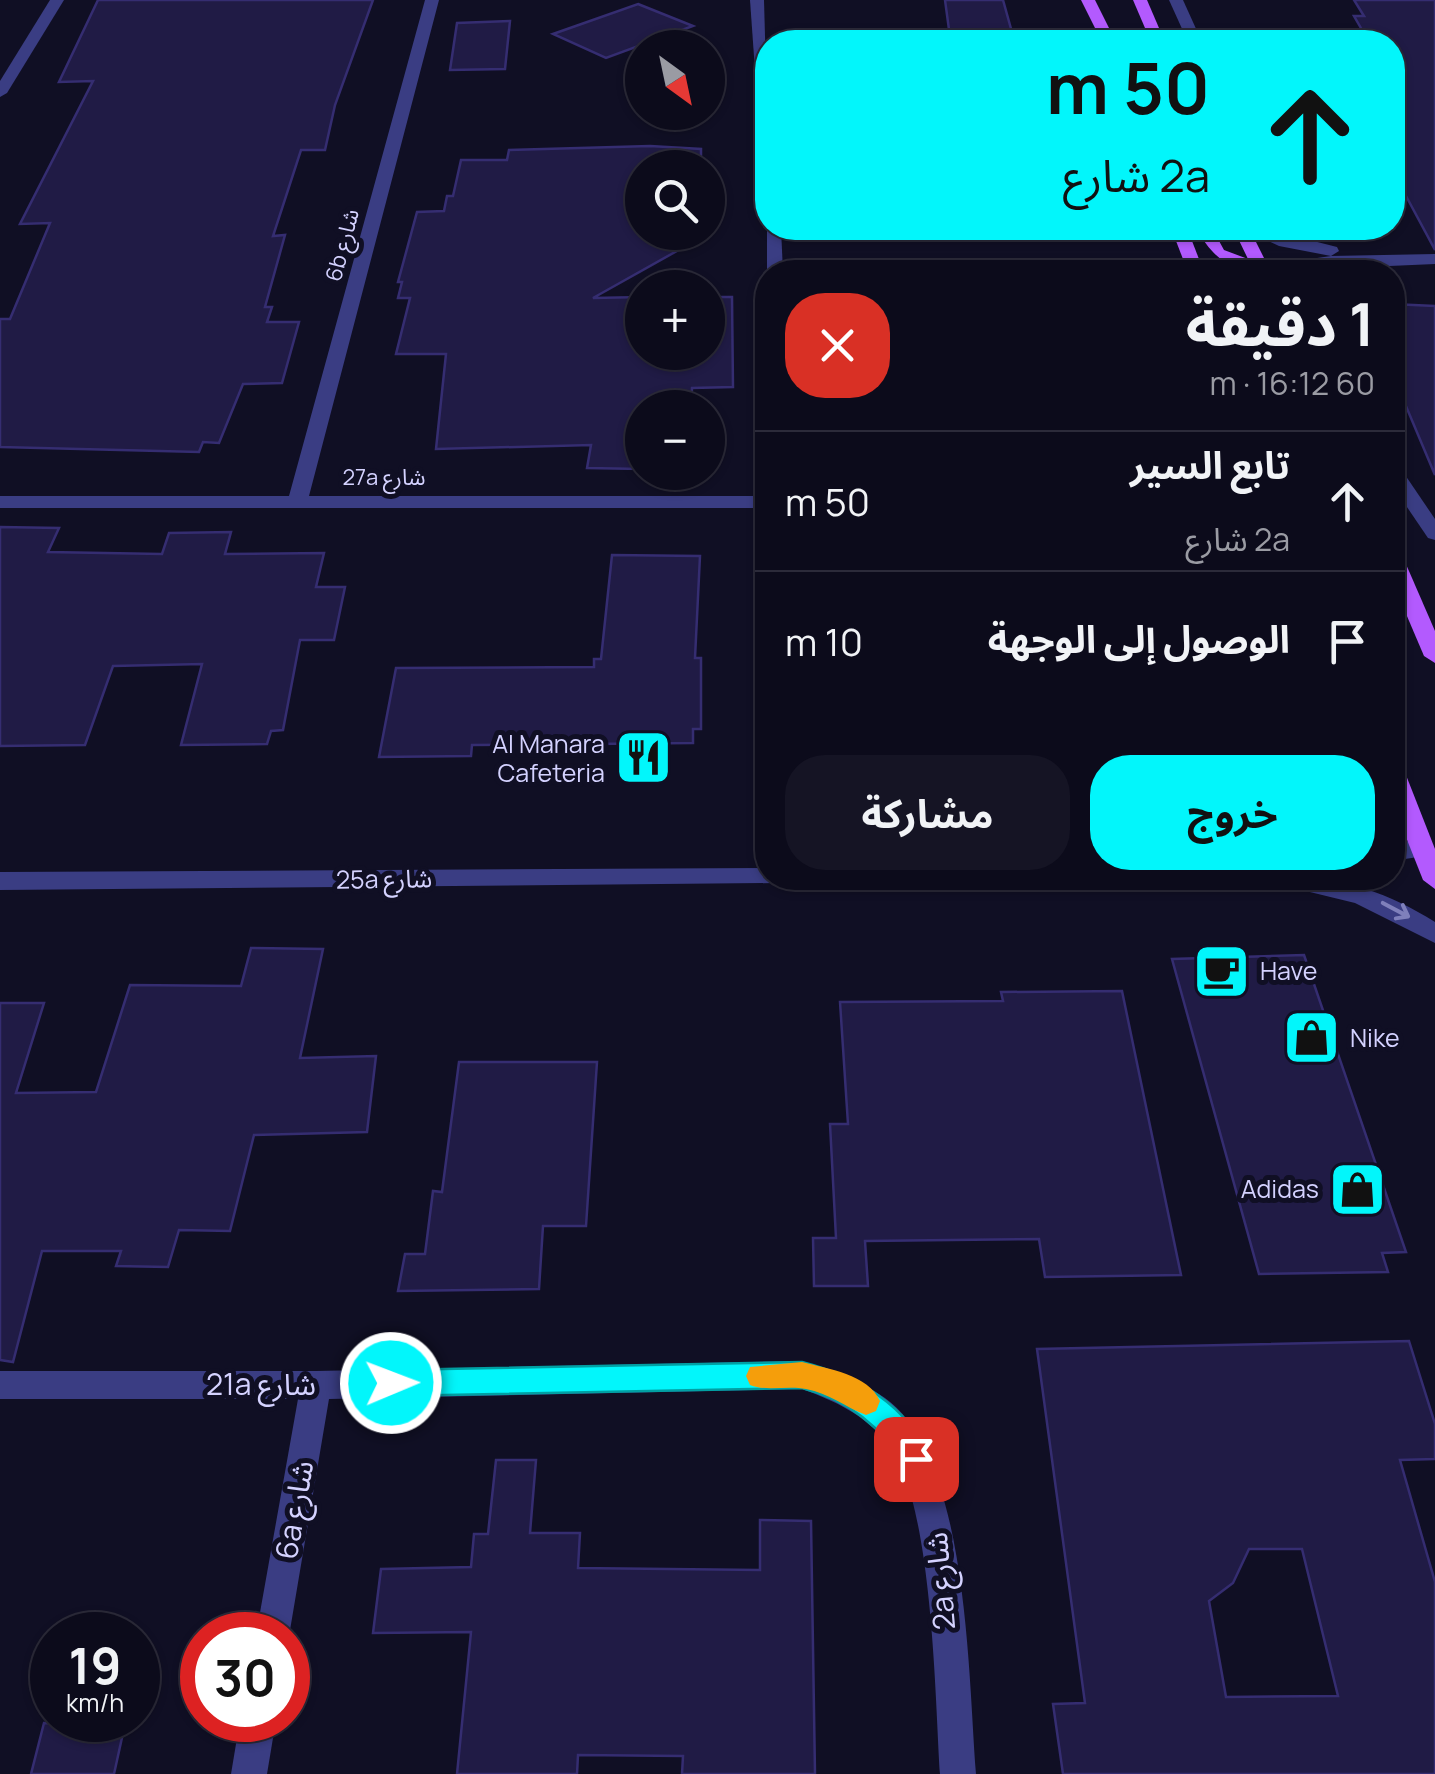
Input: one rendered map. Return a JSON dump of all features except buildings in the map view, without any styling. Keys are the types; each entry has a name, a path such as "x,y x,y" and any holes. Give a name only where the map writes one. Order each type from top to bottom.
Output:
{"main road":[{"path":"1088,0 1102,30"},
{"path":"1140,0 1153,30"},
{"path":"1211,240 1218,253 1234,260"},
{"path":"1405,586 1435,656"},
{"path":"1405,798 1429,851 1435,880"}],"street":[{"path":"0,92 21,48 57,0"},
{"name":"6b شارع","path":"297,502 432,0"},
{"path":"758,0 760,30"},
{"path":"1176,0 1190,30"},
{"path":"1283,240 1302,247 1406,259"},
{"path":"1375,260 1435,259"},
{"path":"1405,489 1435,534"},
{"name":"27a شارع","path":"0,502 755,502"},
{"name":"25a شارع","path":"0,882 755,877"},
{"path":"1349,890 1379,901 1435,934"},
{"name":"21a شارع","path":"0,1385 316,1385 802,1375 840,1385 873,1406"},
{"name":"6a شارع","path":"277,1612 316,1385"},
{"name":"2a شارع","path":"873,1406 905,1439 928,1480 937,1525 958,1774"},
{"path":"249,1774 254,1742"}],"slow traffic":[{"path":"760,1376 802,1375 840,1385 866,1401"}],"place":[{"name":"Al Manara Cafeteria","path":"644,758"},
{"name":"Have","path":"1221,971"},
{"name":"Nike","path":"1311,1038"},
{"name":"Adidas","path":"1358,1189"}],"route":[{"path":"391,1383 802,1375 840,1385 873,1406 905,1439 916,1459"}]}
